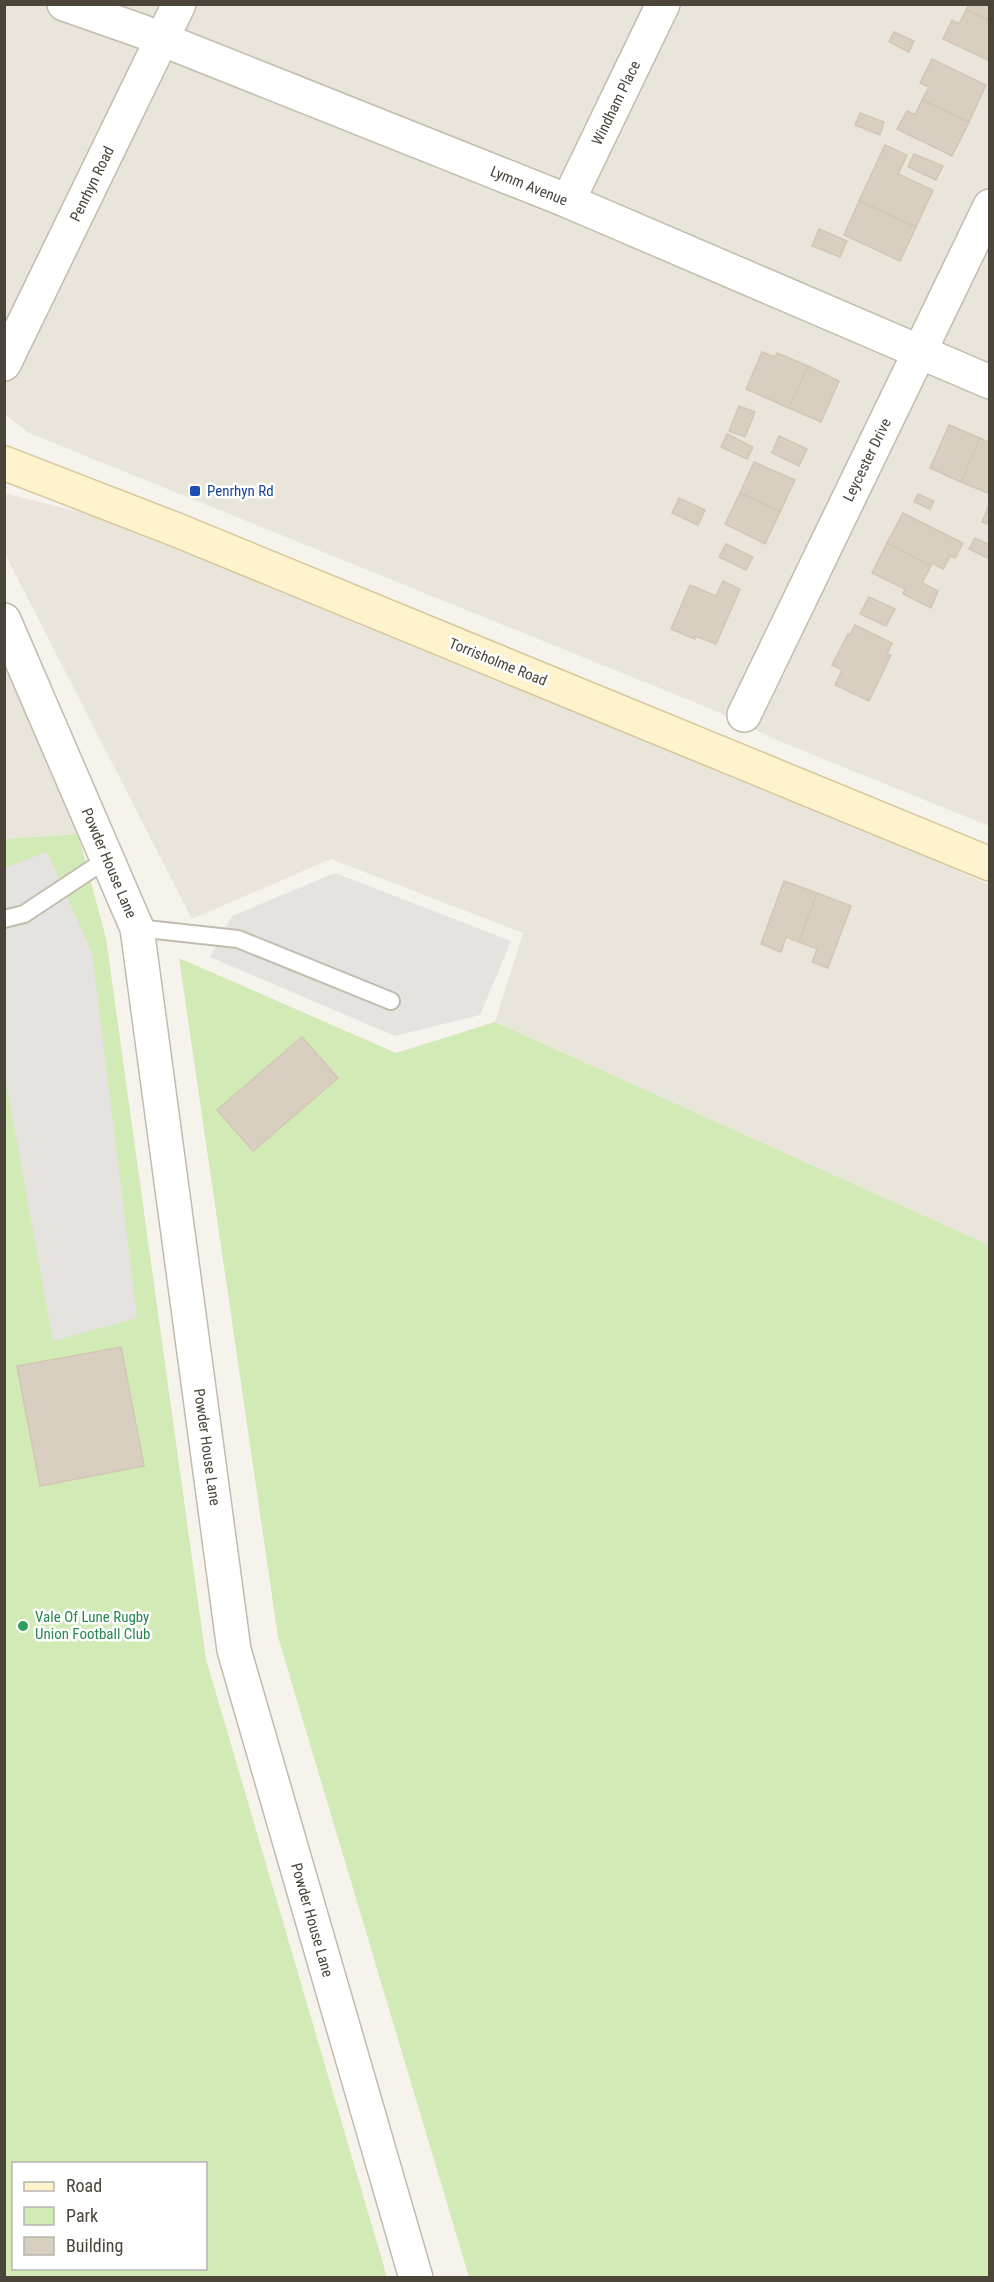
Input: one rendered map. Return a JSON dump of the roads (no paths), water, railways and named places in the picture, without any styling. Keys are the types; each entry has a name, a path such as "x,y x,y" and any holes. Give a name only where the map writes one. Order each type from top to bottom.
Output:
{"main road":[{"name":"Torrisholme Road","path":"4,463 177,530 990,864"}],"street":[{"name":"Lymm Avenue","path":"64,4 162,40 568,201 990,382"},
{"name":"Penrhyn Road","path":"4,364 179,4"},
{"name":"Windham Place","path":"568,201 663,4"},
{"name":"Leycester Drive","path":"744,715 990,206"},
{"name":"Powder House Lane","path":"4,620 137,928 234,1650 416,2277"}],"lane":[{"path":"4,919 24,914 107,859"},
{"path":"137,928 238,939 391,1001"}],"place":[{"name":"Penrhyn Rd","path":"195,491"},
{"name":"Vale Of Lune Rugby Union Football Club","path":"23,1626"}]}
